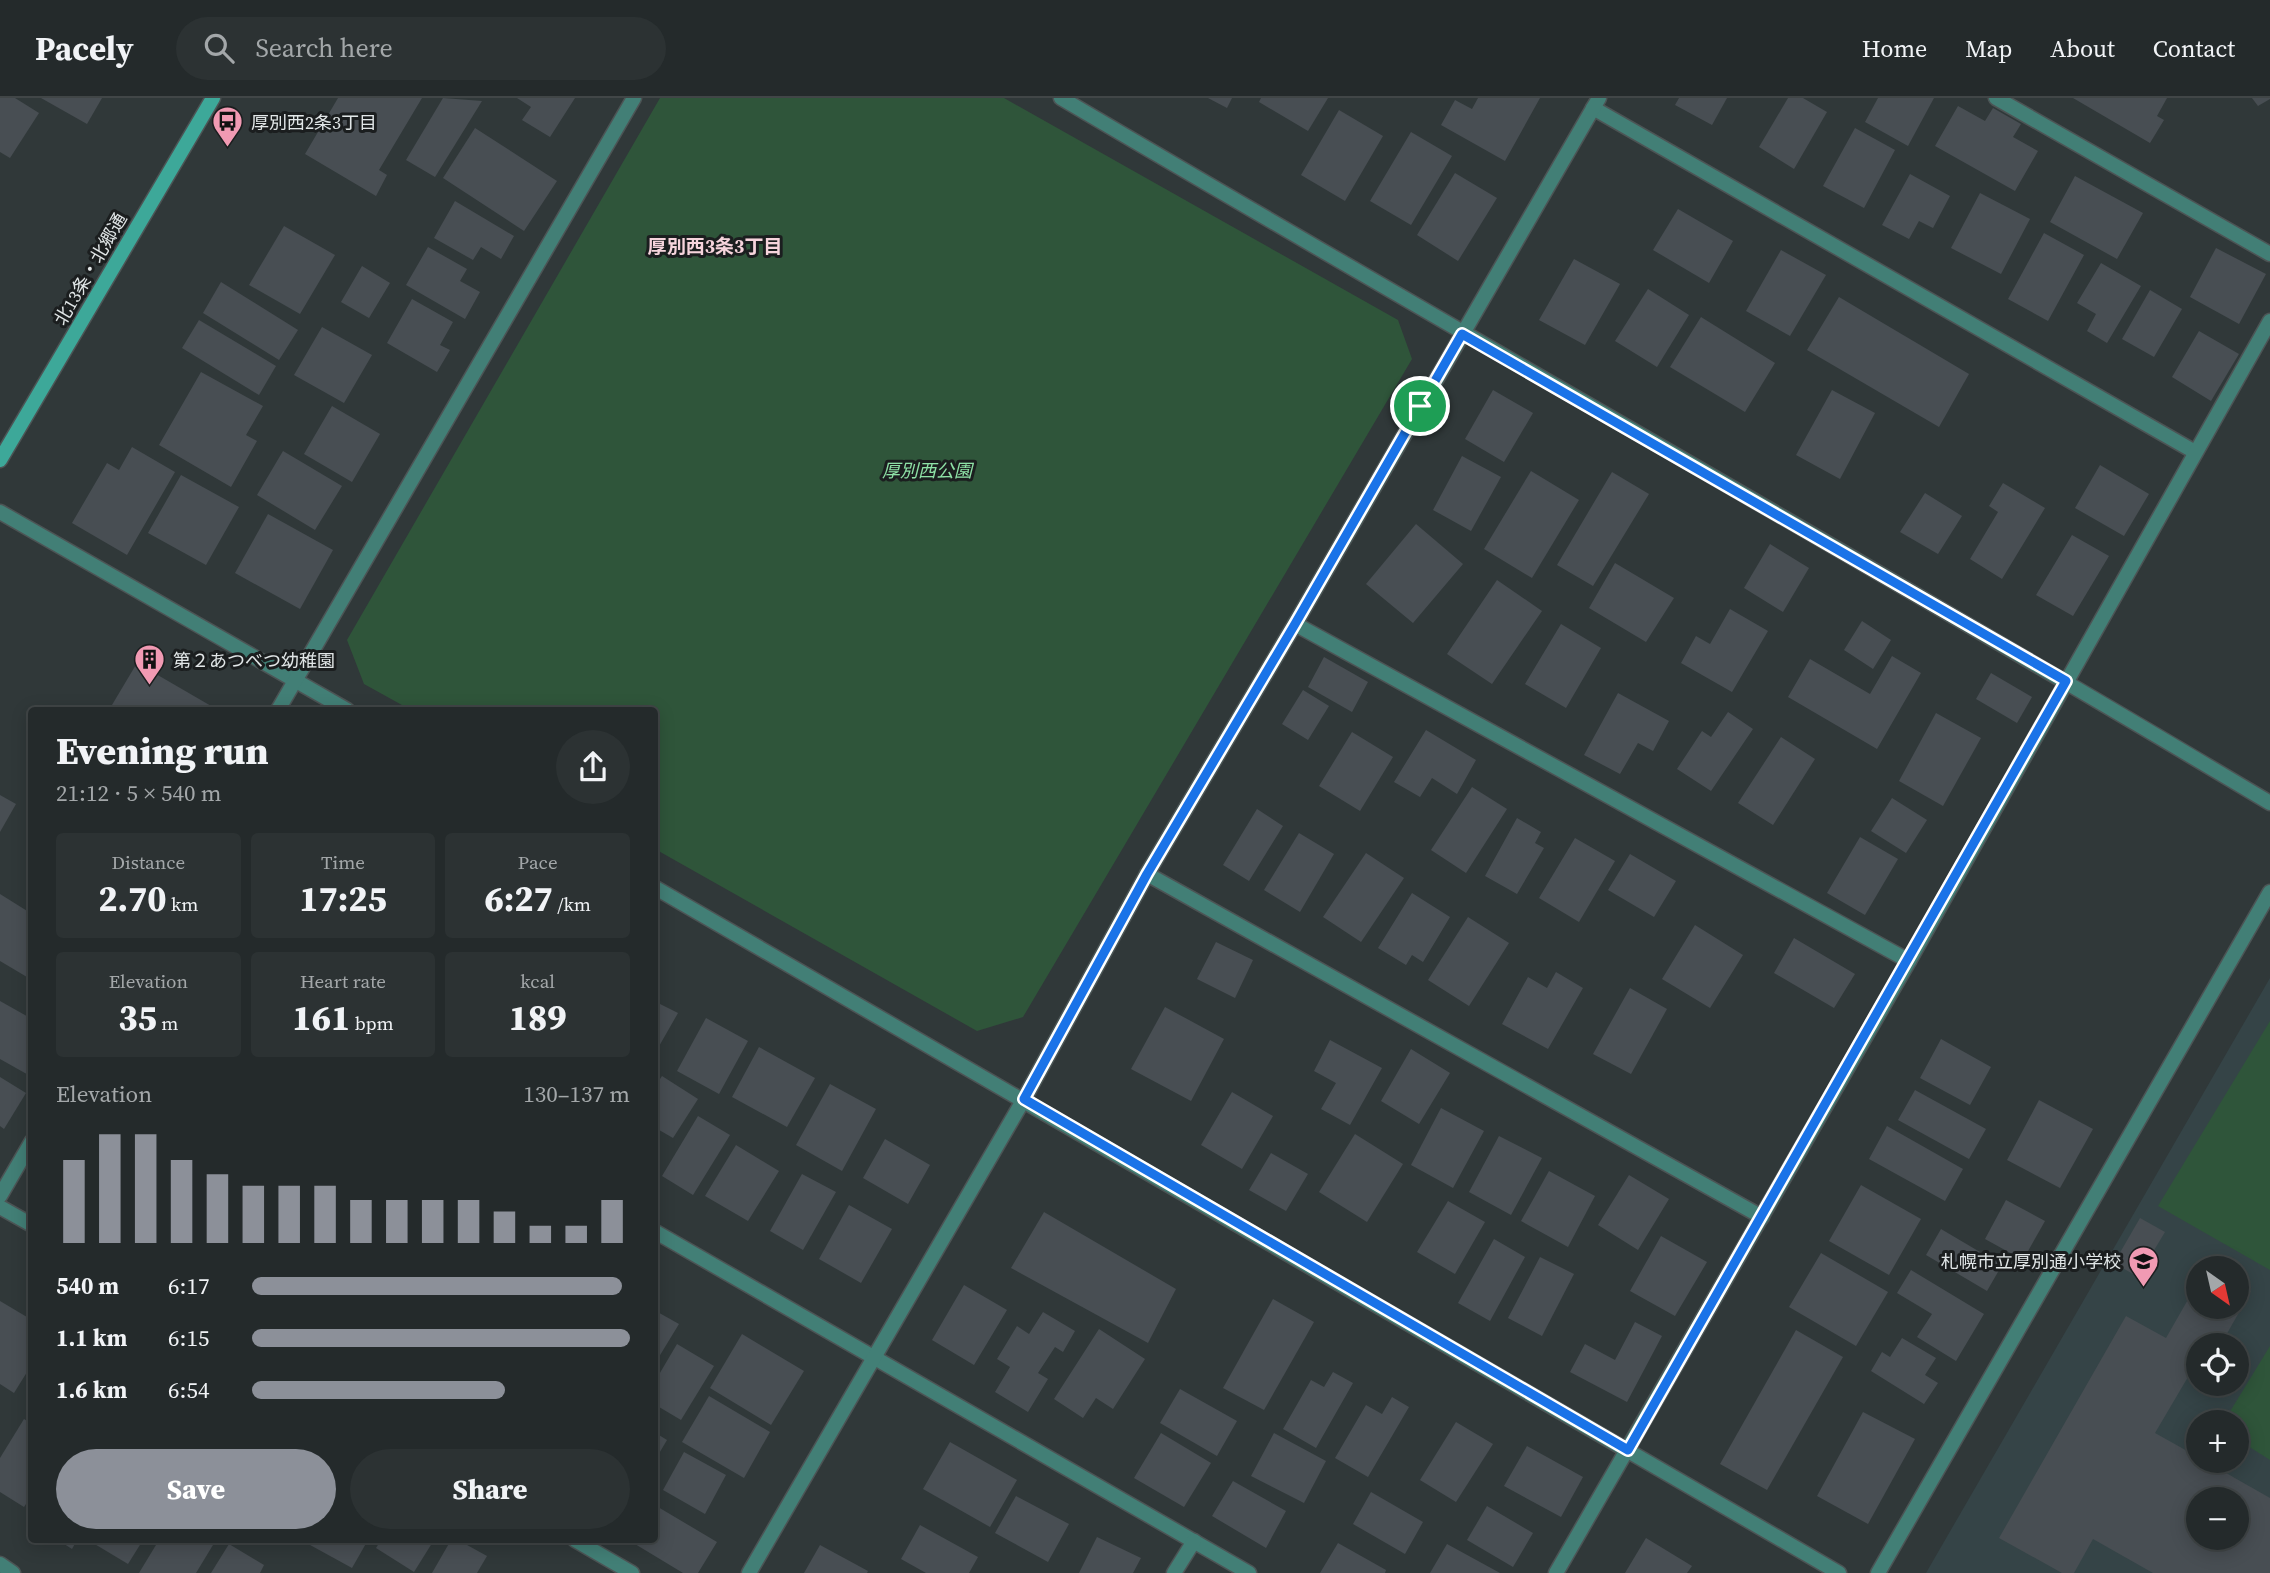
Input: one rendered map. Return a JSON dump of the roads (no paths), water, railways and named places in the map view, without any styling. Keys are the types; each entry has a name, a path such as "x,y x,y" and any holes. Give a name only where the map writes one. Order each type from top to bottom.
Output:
{"main road":[{"name":"北13条・北郷通","path":"0,460 212,98"}],"street":[{"path":"280,707 635,98"},
{"path":"1061,98 1462,334 2066,681 2270,803"},
{"path":"1996,98 2270,254"},
{"path":"749,1573 1024,1099 1147,874 1596,103 2195,452"},
{"path":"1556,1573 1909,961 2270,321"},
{"path":"0,512 342,707"},
{"path":"1295,624 1909,961"},
{"path":"1147,874 1762,1217"},
{"path":"658,889 1839,1573"},
{"path":"1878,1573 2270,892"},
{"path":"0,1196 28,1148"},
{"path":"0,1207 28,1223"},
{"path":"658,1233 1249,1573"},
{"path":"1174,1573 1194,1541"},
{"path":"580,1543 632,1573"},
{"path":"0,1564 13,1573"}],"place":[{"name":"厚別西2条3丁目","path":"228,149"},
{"name":"第２あつべつ幼稚園","path":"150,687"},
{"name":"札幌市立厚別通小学校","path":"2144,1288"}],"district":[{"name":"厚別西3条3丁目","path":"715,246"}],"park label":[{"name":"厚別西公園","path":"927,470"}]}
